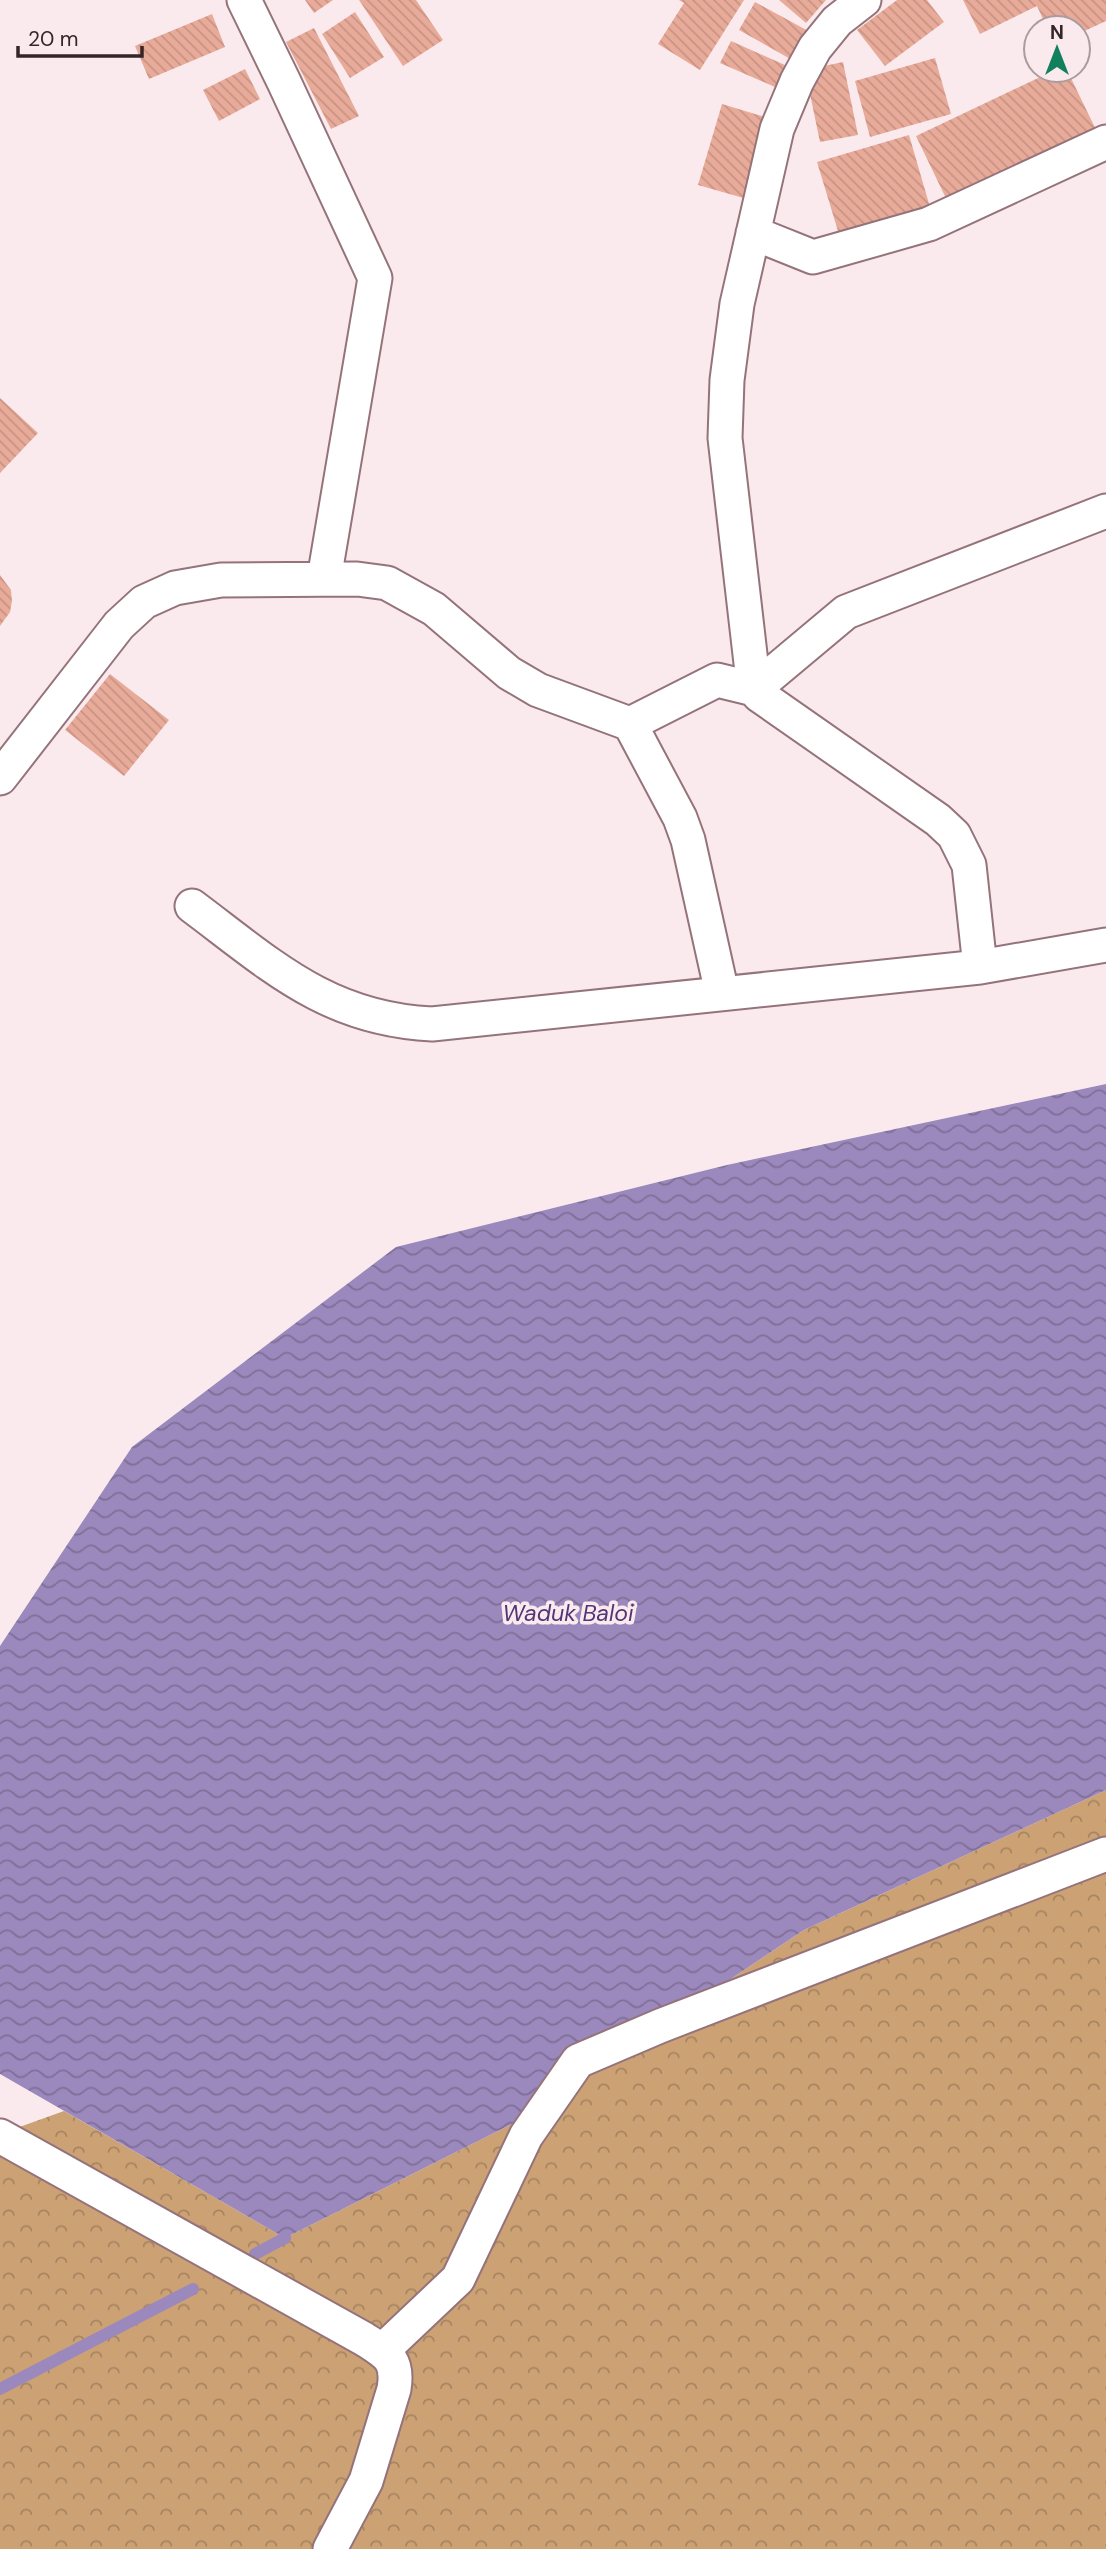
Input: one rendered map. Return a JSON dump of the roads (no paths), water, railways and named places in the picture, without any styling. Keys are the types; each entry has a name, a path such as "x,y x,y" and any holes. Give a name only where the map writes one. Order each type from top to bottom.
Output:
{"street":[{"path":"244,0 375,278 324,579"},
{"path":"864,0 837,21 815,48 797,81 778,130 737,304 727,380 725,438 754,689 938,820 954,835 969,864 980,967"},
{"path":"753,233 813,257 929,224 1106,142"},
{"path":"754,689 846,612 1106,511"},
{"path":"0,778 119,625 144,601 175,588 221,580 357,579 387,583 434,609 509,673 538,690 630,724 680,818 688,840 722,993"},
{"path":"630,724 717,680 754,689"},
{"path":"192,905 290,979 322,998 357,1011 400,1022 432,1024 980,967 1106,944"},
{"path":"382,2351 458,2279 526,2136 578,2061 660,2026 1106,1854"},
{"path":"0,2136 318,2313 382,2351 394,2363 397,2374 394,2389 366,2481 330,2549"}],"water":[{"name":"Waduk Baloi","path":"1106,1084 1106,1790 804,1930 518,2121 285,2238 0,2074 0,1646 132,1447 396,1247 727,1165"}],"waterway":[{"path":"255,2254 285,2238"},
{"path":"0,2389 193,2289"}]}
